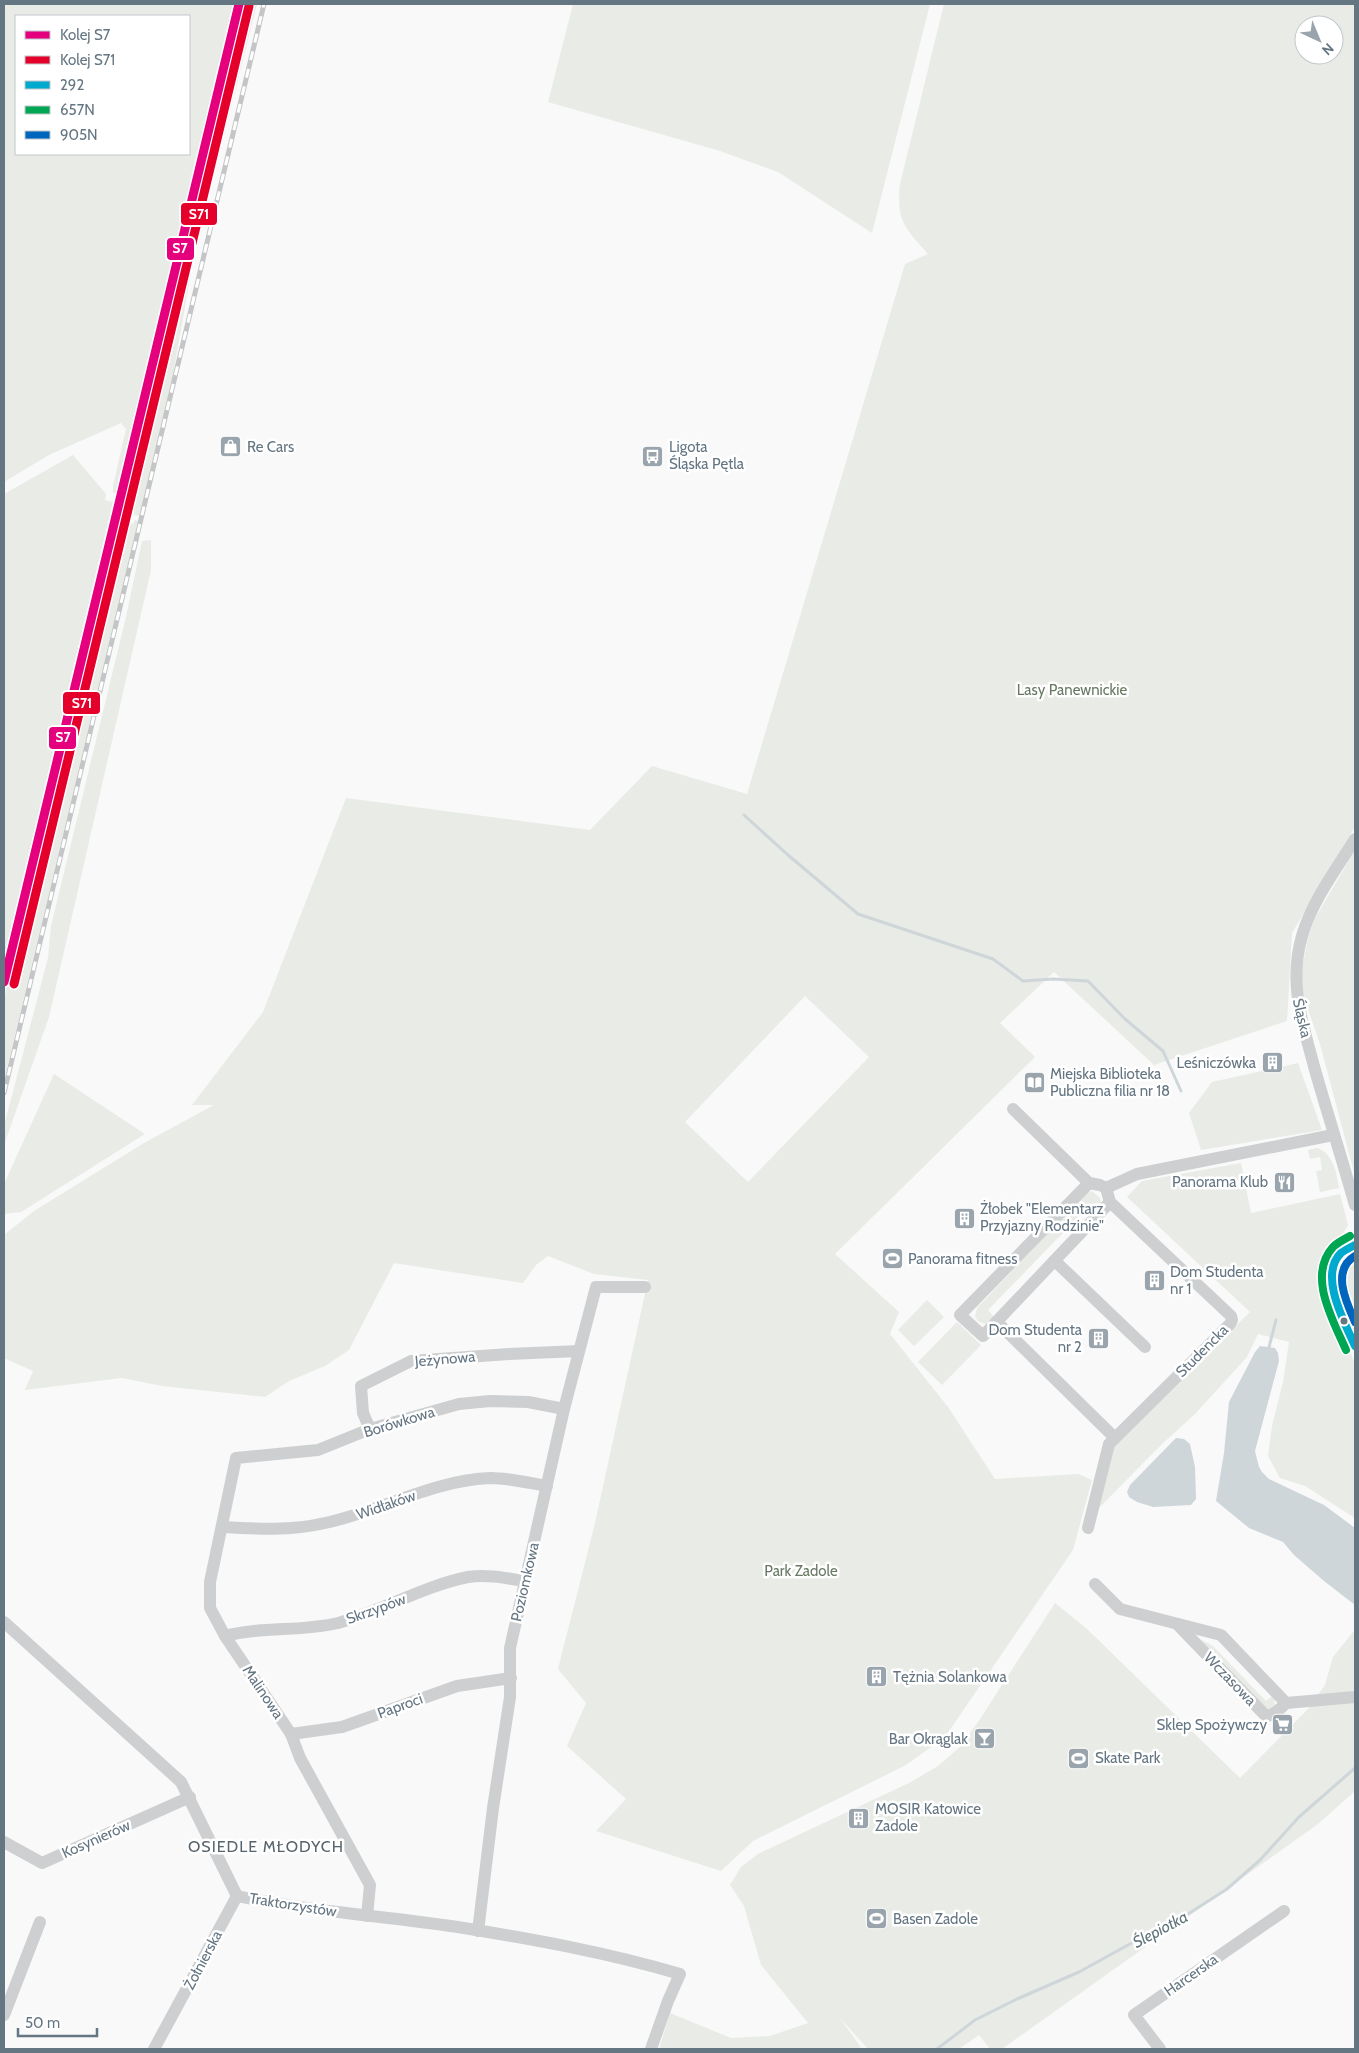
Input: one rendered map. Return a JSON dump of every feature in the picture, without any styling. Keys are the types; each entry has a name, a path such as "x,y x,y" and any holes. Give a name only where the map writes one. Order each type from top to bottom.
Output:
{"street":[{"name":"Śląska","path":"1355,839 1314,906 1307,921 1298,955 1296,975 1299,1013 1333,1135 1355,1205"},
{"path":"1013,1109 1089,1183 1106,1188 1110,1202 983,1336 960,1314 1089,1183"},
{"path":"1106,1188 1137,1174 1333,1135"},
{"name":"Studencka","path":"1110,1202 1232,1320 1112,1441"},
{"path":"1055,1260 1145,1347"},
{"name":"Poziomkowa","path":"478,1931 493,1808 510,1697 510,1648 524,1581 579,1351 596,1286 645,1287"},
{"path":"997,1322 1112,1441 1088,1528"},
{"name":"Jeżynowa","path":"370,1429 363,1412 361,1386 411,1361 579,1351"},
{"name":"Borówkowa","path":"236,1458 318,1450 370,1429 459,1404 528,1402 564,1409"},
{"name":"Malinowa","path":"236,1458 210,1582 210,1608 225,1636 291,1734 300,1758 370,1885 366,1916"},
{"name":"Widłaków","path":"223,1527 280,1530 324,1524 365,1513 417,1494 455,1483 492,1478 548,1486"},
{"name":"Skrzypów","path":"225,1636 240,1632 310,1628 339,1623 468,1577 487,1576 524,1581"},
{"name":"Wczasowa","path":"1095,1584 1120,1609 1221,1635 1286,1703"},
{"name":"Traktorzystów","path":"4,1622 181,1782 237,1896 478,1931 580,1948 680,1974 650,2049"},
{"name":"Wczasowa","path":"1177,1624 1266,1716 1270,1716 1286,1703 1355,1697"},
{"name":"Paproci","path":"291,1734 342,1727 457,1686 511,1678"},
{"name":"Kosynierów","path":"4,1842 42,1863 190,1798"},
{"name":"Żołnierska","path":"154,2049 237,1896"},
{"name":"Harcerska","path":"1160,2049 1134,2014 1284,1911"},
{"path":"4,2016 40,1922"}],"green space":[{"path":"4,4 233,4 117,493 113,493 113,486 126,429 121,423 49,455 4,482"},
{"path":"244,4 257,4 194,255 173,375 140,516 134,515 134,493 128,492"},
{"path":"573,4 930,4 872,233 778,172 720,151 548,102"},
{"name":"Lasy Panewnickie","path":"944,4 1355,4 1355,827 1292,933 1287,1021 1154,1065 1054,972 1000,1023 1035,1057 835,1254 899,1312 890,1334 948,1407 995,1479 1078,1474 1092,1480 1073,1550 945,1737 906,1765 753,1841 721,1871 596,1831 626,1799 567,1746 586,1703 558,1669 595,1523 648,1280 594,1274 548,1256 536,1265 523,1283 394,1263 349,1350 325,1366 289,1381 265,1397 162,1386 122,1378 25,1390 33,1371 4,1358 4,1235 34,1211 144,1143 214,1105 192,1105 263,1012 346,798 590,830 652,766 747,794 905,264 928,254 904,223 899,207 900,184","holes":["805,996 869,1057 748,1182 685,1122"]},
{"path":"73,455 106,494 105,500 113,502 4,957 4,494"},
{"path":"124,501 128,502 128,523 133,524 135,520 138,521 4,1081 4,1000"},
{"path":"151,540 151,570 49,1017 4,1145 4,1126 48,958 51,926 126,617 142,541"},
{"path":"1355,850 1355,1176 1320,1044 1302,992 1302,969 1308,938 1314,920"},
{"path":"1298,1063 1322,1130 1201,1150 1189,1113 1212,1082"},
{"path":"54,1074 145,1134 21,1212 4,1214 4,1184"},
{"path":"1317,1148 1327,1154 1333,1164 1339,1188 1320,1192 1316,1171 1322,1170 1320,1157 1310,1159 1308,1150"},
{"path":"1241,1163 1251,1213 1340,1194 1348,1225 1324,1264 1322,1274 1326,1292 1355,1364 1355,1518 1305,1486 1280,1478 1268,1456 1272,1426 1283,1382 1289,1342 1258,1334 1247,1357 1195,1414 1162,1444 1095,1512 1112,1446 1250,1312 1127,1197 1142,1181"},
{"path":"1092,1191 1100,1198 1101,1203 1095,1208 1090,1205 988,1310 994,1317 985,1324 978,1321 975,1317 977,1308 1085,1194"},
{"path":"1355,1258 1355,1336 1336,1280 1337,1267"},
{"path":"927,1300 944,1317 914,1346 898,1330"},
{"path":"957,1322 981,1345 942,1385 918,1362"},
{"path":"1055,1603 1086,1628 1240,1778 1307,1710 1325,1685 1333,1657 1353,1632 1355,1633 1355,1791 1318,1824 1002,2049 990,2049 979,2035 959,2049 868,2049 840,2018 862,2049 659,2049 670,2013 731,2038 770,2036 808,2023 761,1965 744,1906 730,1885 741,1867 758,1854 909,1783 938,1766 960,1747"},
{"path":"1200,1639 1213,1646 1266,1701 1271,1697 1274,1698 1275,1706 1269,1711"}],"shaded area":[{"path":"1260,1346 1275,1348 1279,1361 1255,1451 1259,1467 1269,1479 1324,1505 1355,1528 1355,1605 1294,1555 1283,1542 1249,1528 1216,1501 1224,1453 1229,1402"},
{"path":"1176,1438 1184,1439 1190,1444 1195,1467 1196,1499 1191,1505 1153,1507 1137,1502 1129,1497 1127,1492 1130,1485"}],"waterway":[{"path":"744,815 858,914 993,959 1023,981 1053,979 1088,981 1125,1019 1163,1051 1181,1091"},
{"path":"1269,1347 1276,1320"},
{"name":"Ślepiotka","path":"937,2049 975,2020 1079,1972 1139,1939 1174,1923 1227,1889 1260,1860 1299,1817 1355,1768"}],"railway":[{"path":"4,1093 264,4"}],"rail line":[{"name":"S7","path":"4,982 239,4"},
{"name":"S71","path":"14,984 249,6"}],"transit line":[{"name":"657N","path":"1346,1350 1329,1312 1322,1284 1322,1271 1333,1247 1350,1236"},
{"name":"292","path":"1355,1245 1341,1253 1335,1262 1332,1274 1340,1312 1355,1346"},
{"name":"905N","path":"1355,1256 1348,1262 1342,1278 1345,1296 1355,1322"}],"place":[{"name":"Re Cars","path":"231,447"},
{"name":"Ligota Śląska Pętla","path":"653,456"},
{"name":"Leśniczówka","path":"1272,1063"},
{"name":"Miejska Biblioteka Publiczna filia nr 18","path":"1034,1083"},
{"name":"Panorama Klub","path":"1284,1182"},
{"name":"Żłobek \"Elementarz Przyjazny Rodzinie\"","path":"964,1218"},
{"name":"Panorama fitness","path":"892,1259"},
{"name":"Dom Studenta nr 1","path":"1154,1281"},
{"name":"Dom Studenta nr 2","path":"1098,1339"},
{"name":"Tężnia Solankowa","path":"877,1677"},
{"name":"Sklep Spożywczy","path":"1283,1725"},
{"name":"Bar Okrąglak","path":"984,1739"},
{"name":"Skate Park","path":"1079,1758"},
{"name":"MOSIR Katowice Zadole","path":"859,1818"},
{"name":"Basen Zadole","path":"877,1919"}],"district":[{"name":"OSIEDLE MŁODYCH","path":"266,1846"}],"park label":[{"name":"Park Zadole","path":"801,1571"}]}
